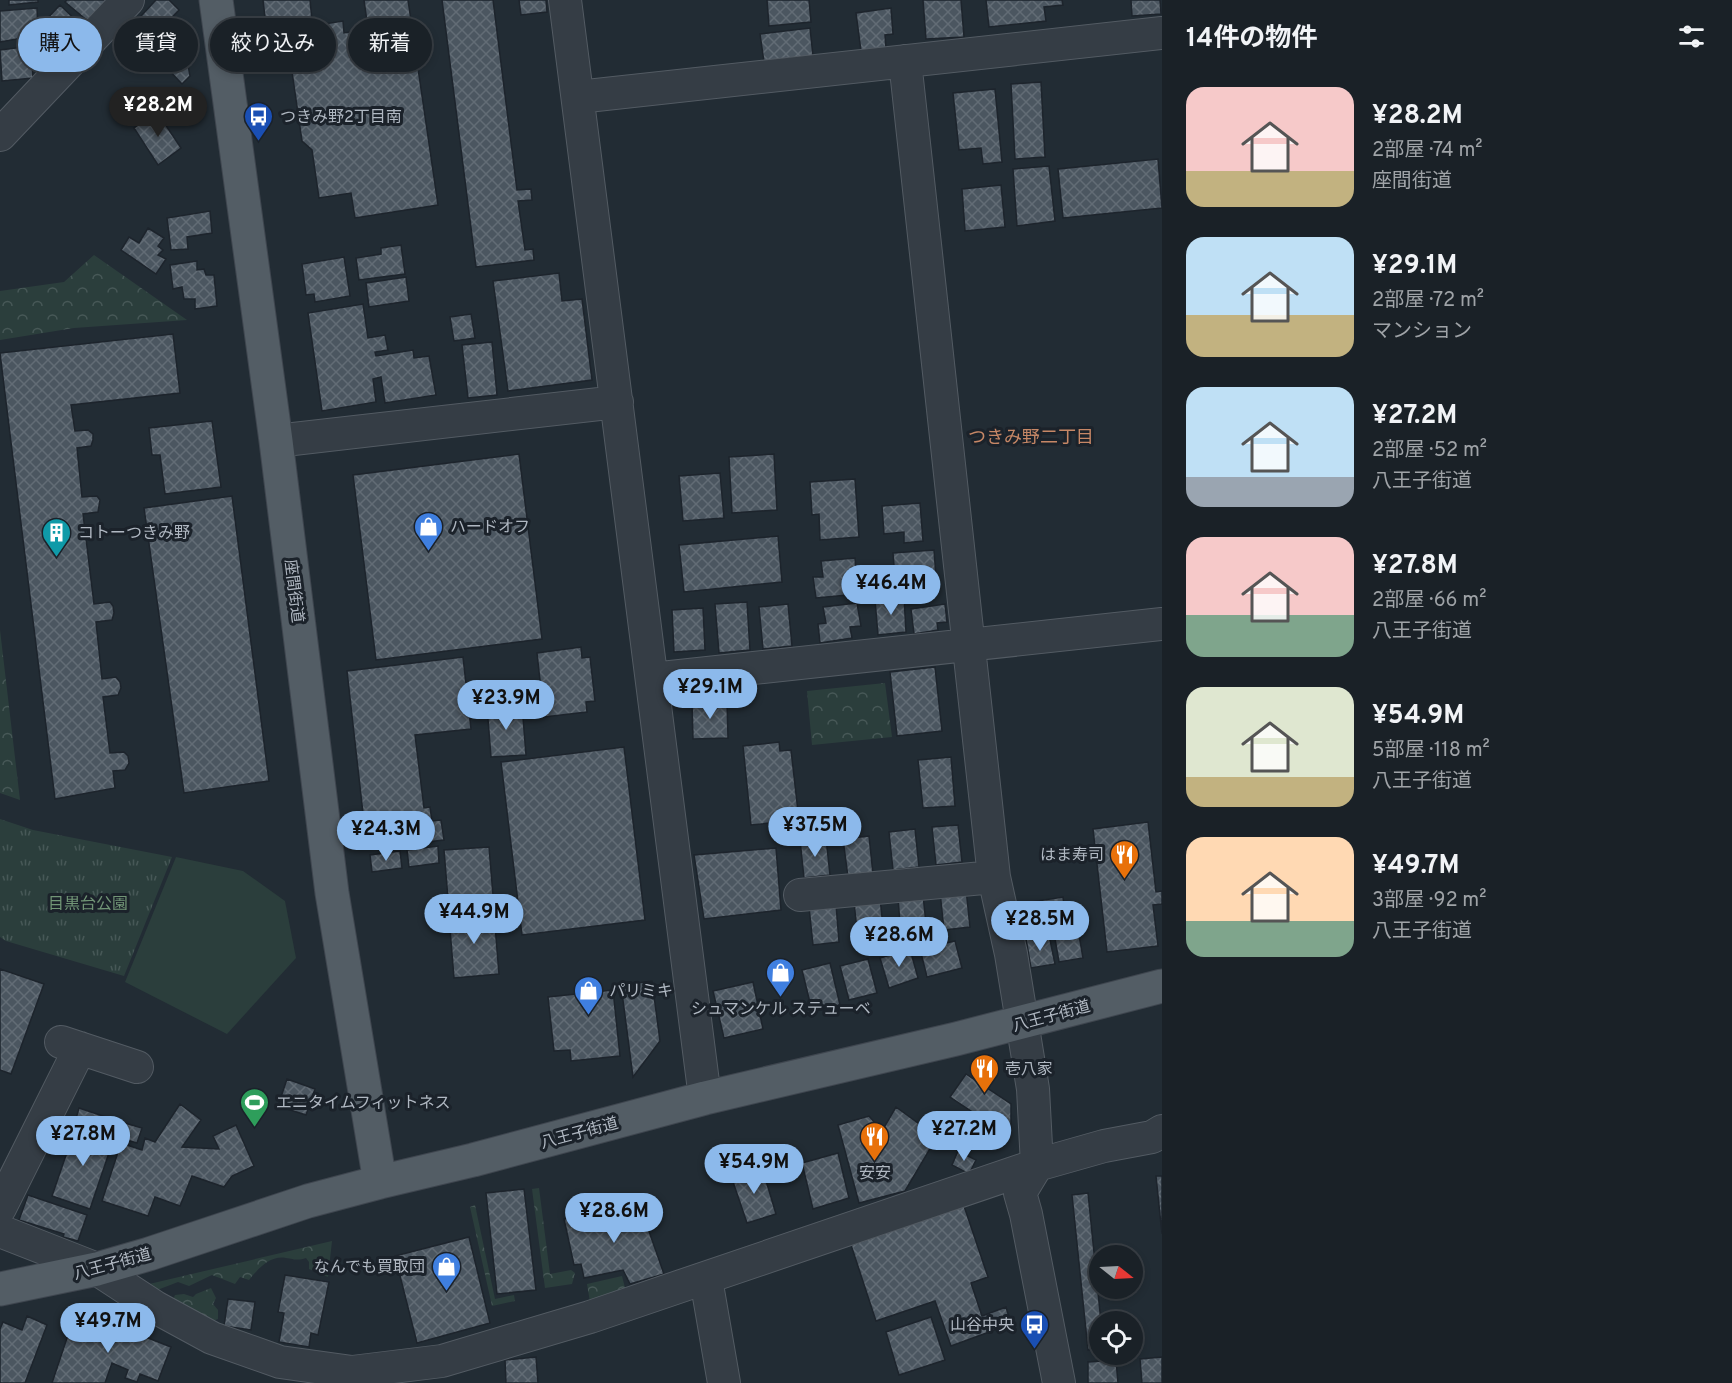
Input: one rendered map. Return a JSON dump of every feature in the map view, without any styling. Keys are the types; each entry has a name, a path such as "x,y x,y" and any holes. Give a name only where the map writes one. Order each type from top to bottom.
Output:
{"main road":[{"name":"座間街道","path":"216,0 276,441 333,893 380,1182"},
{"name":"八王子街道","path":"0,1289 96,1269 149,1254 308,1201 380,1182 473,1160 705,1098 1022,1023 1162,986"}],"street":[{"path":"0,135 128,0"},
{"path":"565,0 705,1098"},
{"path":"578,97 1162,33"},
{"path":"905,61 994,877 1011,954 1033,1089 1037,1165 1020,1193 1059,1383"},
{"path":"276,441 617,402"},
{"path":"652,680 1162,624"},
{"path":"800,895 994,877"},
{"path":"0,1208 70,1045 137,1067"},
{"path":"0,1231 96,1269 155,1307 212,1338 280,1362 352,1372 442,1361 590,1317 706,1279 1037,1165 1104,1146 1159,1136"},
{"path":"706,1279 724,1383"}],"green space":[{"path":"94,255 187,320 74,328 0,340 0,291 64,282"},
{"path":"0,630 20,800 0,793"},
{"path":"885,683 892,737 812,745 807,691"},
{"name":"目黒台公園","path":"0,819 33,830 172,857 124,976 6,941 0,937"},
{"path":"176,857 243,871 285,901 296,958 227,1034 125,982"},
{"path":"539,1188 550,1274 571,1270 575,1273 572,1284 545,1288 532,1189"},
{"path":"475,1205 495,1299 514,1295 515,1301 492,1306 470,1207"},
{"path":"332,1241 328,1277 309,1269 309,1262 306,1258 298,1260 280,1258 265,1264 249,1280 240,1277 235,1284 212,1275 189,1286 178,1282 152,1292 145,1285"},
{"path":"622,1276 625,1288 590,1302 587,1284"},
{"path":"211,1288 216,1298 213,1304 218,1310 218,1319 213,1321 173,1300 175,1295 184,1294 193,1297"}],"building":[{"path":"9,0 38,0 38,2 9,5"},
{"path":"67,0 108,0 92,18 84,18 65,2"},
{"path":"156,0 169,0 179,10 171,18 139,18"},
{"path":"263,0 310,0 312,18 265,18"},
{"path":"364,0 408,0 411,18 366,18"},
{"path":"442,0 493,0 517,190 531,189 532,200 518,201 525,250 533,249 534,260 476,267"},
{"path":"519,0 546,0 547,12 521,15"},
{"path":"767,0 809,0 811,22 769,26"},
{"path":"923,0 961,0 964,37 926,39"},
{"path":"986,0 1062,0 1063,5 1044,7 1046,21 989,27"},
{"path":"1131,0 1160,0 1161,14 1132,16"},
{"path":"60,5 74,18 48,18"},
{"path":"37,8 37,18 18,18 18,39 0,42 0,11"},
{"path":"891,8 893,34 885,35 886,48 861,51 856,13"},
{"path":"343,21 344,33 348,32 348,72 419,72 438,205 355,218 351,193 319,198 312,150 302,141 292,72 336,72 336,22"},
{"path":"810,28 813,56 764,62 760,34"},
{"path":"18,48 18,72 33,72 33,78 2,81 0,50"},
{"path":"171,72 189,72 190,76 182,84"},
{"path":"1041,82 1045,157 1015,159 1011,84"},
{"path":"995,89 1002,162 983,164 981,148 959,150 953,93"},
{"path":"186,97 189,112 175,116 172,101"},
{"path":"157,112 181,148 158,165 134,128"},
{"path":"1158,159 1162,208 1063,218 1058,169"},
{"path":"1049,166 1055,221 1017,226 1013,169"},
{"path":"1001,185 1005,227 965,231 962,189"},
{"path":"210,211 212,233 187,237 188,249 171,250 167,218"},
{"path":"148,228 164,238 158,246 163,250 158,255 166,259 156,274 121,250 129,237 139,243"},
{"path":"401,245 405,274 359,280 356,258 381,254 381,248"},
{"path":"344,257 350,296 315,302 314,294 306,295 302,264"},
{"path":"197,261 197,270 204,269 206,275 214,275 217,306 195,309 195,299 184,299 182,287 173,289 170,265"},
{"path":"559,273 562,301 582,299 592,380 508,391 493,281"},
{"path":"406,277 409,301 369,307 366,283"},
{"path":"363,304 368,338 385,335 388,350 375,352 376,356 413,350 414,358 429,356 436,395 385,403 381,377 373,379 376,402 322,411 308,313"},
{"path":"471,314 475,338 454,341 450,317"},
{"name":"コトーつきみ野","path":"173,334 180,393 71,405 75,431 88,430 93,434 91,446 77,448 82,497 97,496 100,500 98,512 83,514 94,604 110,602 114,613 112,620 96,622 102,679 116,677 121,688 118,695 103,697 110,753 124,752 128,756 129,763 125,770 113,771 115,788 55,799 0,353"},
{"path":"492,342 497,395 468,398 462,345"},
{"path":"212,421 221,487 165,494 160,455 152,455 149,428"},
{"path":"519,454 542,639 376,660 353,475"},
{"path":"774,454 777,510 732,513 729,457"},
{"path":"720,473 724,518 683,521 679,476"},
{"path":"855,479 859,537 820,540 819,514 812,515 810,482"},
{"path":"232,496 269,781 184,793 144,508"},
{"path":"920,503 923,541 904,543 904,532 884,534 882,506"},
{"path":"778,536 782,582 684,592 679,545"},
{"path":"934,550 937,590 896,592 893,553"},
{"path":"855,558 858,594 816,598 813,577 823,577 821,561"},
{"path":"904,597 906,632 878,635 875,600"},
{"path":"747,602 750,650 719,653 715,604"},
{"path":"857,603 861,626 850,627 852,638 820,643 818,624 826,623 823,607"},
{"path":"788,604 792,646 763,649 759,607"},
{"path":"945,604 947,622 937,623 938,630 914,634 911,609"},
{"path":"703,608 705,650 674,652 672,610"},
{"path":"581,647 582,658 590,657 595,701 586,702 587,712 544,717 537,653"},
{"path":"463,657 471,729 415,735 424,808 430,807 432,821 441,820 444,840 367,849 347,671"},
{"path":"935,667 942,731 897,736 890,672"},
{"path":"727,701 728,738 693,739 692,703"},
{"path":"522,705 526,755 491,757 487,707"},
{"path":"779,742 780,751 791,750 799,820 751,825 743,746"},
{"path":"624,747 645,920 522,935 501,762"},
{"path":"951,757 955,806 923,808 918,760"},
{"path":"1148,822 1156,892 1162,891 1162,904 1153,905 1158,946 1107,952 1093,829"},
{"path":"958,825 962,862 936,865 932,827"},
{"path":"915,829 919,867 893,870 889,832"},
{"path":"869,836 873,874 848,877 843,839"},
{"path":"826,838 830,875 804,878 800,840"},
{"path":"438,846 439,863 409,867 407,850"},
{"path":"489,847 494,907 449,911 444,850"},
{"path":"776,848 781,910 704,919 694,855"},
{"path":"400,851 402,868 372,872 370,855"},
{"path":"966,889 970,927 944,930 940,892"},
{"path":"923,895 927,933 901,936 898,898"},
{"path":"1063,897 1066,921 1035,926 1031,902"},
{"path":"880,898 884,936 858,940 854,902"},
{"path":"836,904 839,942 813,945 809,907"},
{"path":"494,913 499,974 454,978 449,917"},
{"path":"1078,929 1083,958 1059,962 1054,933"},
{"path":"1049,935 1055,964 1031,968 1026,939"},
{"path":"955,941 962,968 927,977 920,949"},
{"path":"910,949 918,978 889,988 880,958"},
{"path":"868,959 877,993 849,1000 840,966"},
{"path":"830,963 840,1005 812,1011 802,970"},
{"path":"0,969 44,984 11,1074 0,1070"},
{"path":"652,981 660,1041 633,1077 621,985"},
{"path":"753,982 763,1029 724,1038 713,991"},
{"path":"613,990 620,1056 571,1061 570,1050 554,1051 548,997"},
{"path":"966,1074 1011,1104 1011,1127 995,1127 950,1097"},
{"path":"287,1079 315,1089 306,1115 278,1106"},
{"path":"180,1104 201,1120 182,1147 219,1149 213,1136 236,1125 254,1166 232,1176 224,1187 192,1176 180,1206 155,1197 148,1216 102,1201 121,1143 142,1150 145,1138 155,1142"},
{"path":"896,1107 937,1137 905,1191 859,1203 838,1125 869,1116 882,1131"},
{"path":"79,1108 106,1117 101,1130 75,1122"},
{"path":"111,1119 142,1128 137,1143 107,1134"},
{"path":"76,1126 114,1138 90,1209 52,1196"},
{"path":"958,1151 976,1160 969,1174 952,1165"},
{"path":"838,1153 849,1198 813,1209 802,1163"},
{"path":"762,1167 776,1214 747,1223 731,1176"},
{"path":"1156,1176 1162,1176 1162,1234"},
{"path":"524,1189 536,1290 497,1294 486,1193"},
{"path":"1088,1193 1093,1245 1089,1245 1089,1299 1099,1299 1100,1311 1089,1311 1089,1350 1088,1350 1072,1195"},
{"path":"28,1195 87,1215 78,1241 63,1237 64,1234 19,1220"},
{"path":"639,1203 664,1274 630,1284 623,1270 584,1278 581,1264 574,1265 564,1219 621,1209"},
{"path":"964,1206 988,1277 971,1283 982,1316 1006,1307 1011,1324 951,1346 935,1301 876,1321 851,1245"},
{"path":"469,1237 490,1323 417,1343 395,1256"},
{"path":"285,1275 329,1282 318,1335 311,1333 309,1347 279,1342 284,1313 278,1312"},
{"path":"228,1299 255,1302 251,1330 224,1326"},
{"path":"89,1315 171,1347 158,1381 140,1374 137,1382 125,1378 128,1370 112,1363 105,1383 52,1383 72,1323 85,1328"},
{"path":"27,1316 47,1325 25,1383 0,1383 0,1329 3,1322 22,1330"},
{"path":"931,1317 945,1360 899,1375 886,1332"},
{"path":"536,1357 538,1383 506,1383 505,1360"},
{"path":"1162,1357 1162,1383 1142,1383 1140,1365 1143,1365 1143,1359"},
{"path":"1088,1362 1089,1365 1116,1365 1118,1383 1088,1383"}],"place":[{"name":"つきみ野2丁目南","path":"259,142"},
{"name":"ハードオフ","path":"429,552"},
{"name":"コトーつきみ野","path":"57,558"},
{"name":"はま寿司","path":"1125,880"},
{"name":"シュマンケル ステューベ","path":"781,998"},
{"name":"パリミキ","path":"588,1016"},
{"name":"壱八家","path":"984,1094"},
{"name":"エニタイムフィットネス","path":"255,1128"},
{"name":"安安","path":"875,1162"},
{"name":"なんでも買取団","path":"446,1292"},
{"name":"山谷中央","path":"1035,1350"}],"district":[{"name":"つきみ野二丁目","path":"1031,437"}]}
